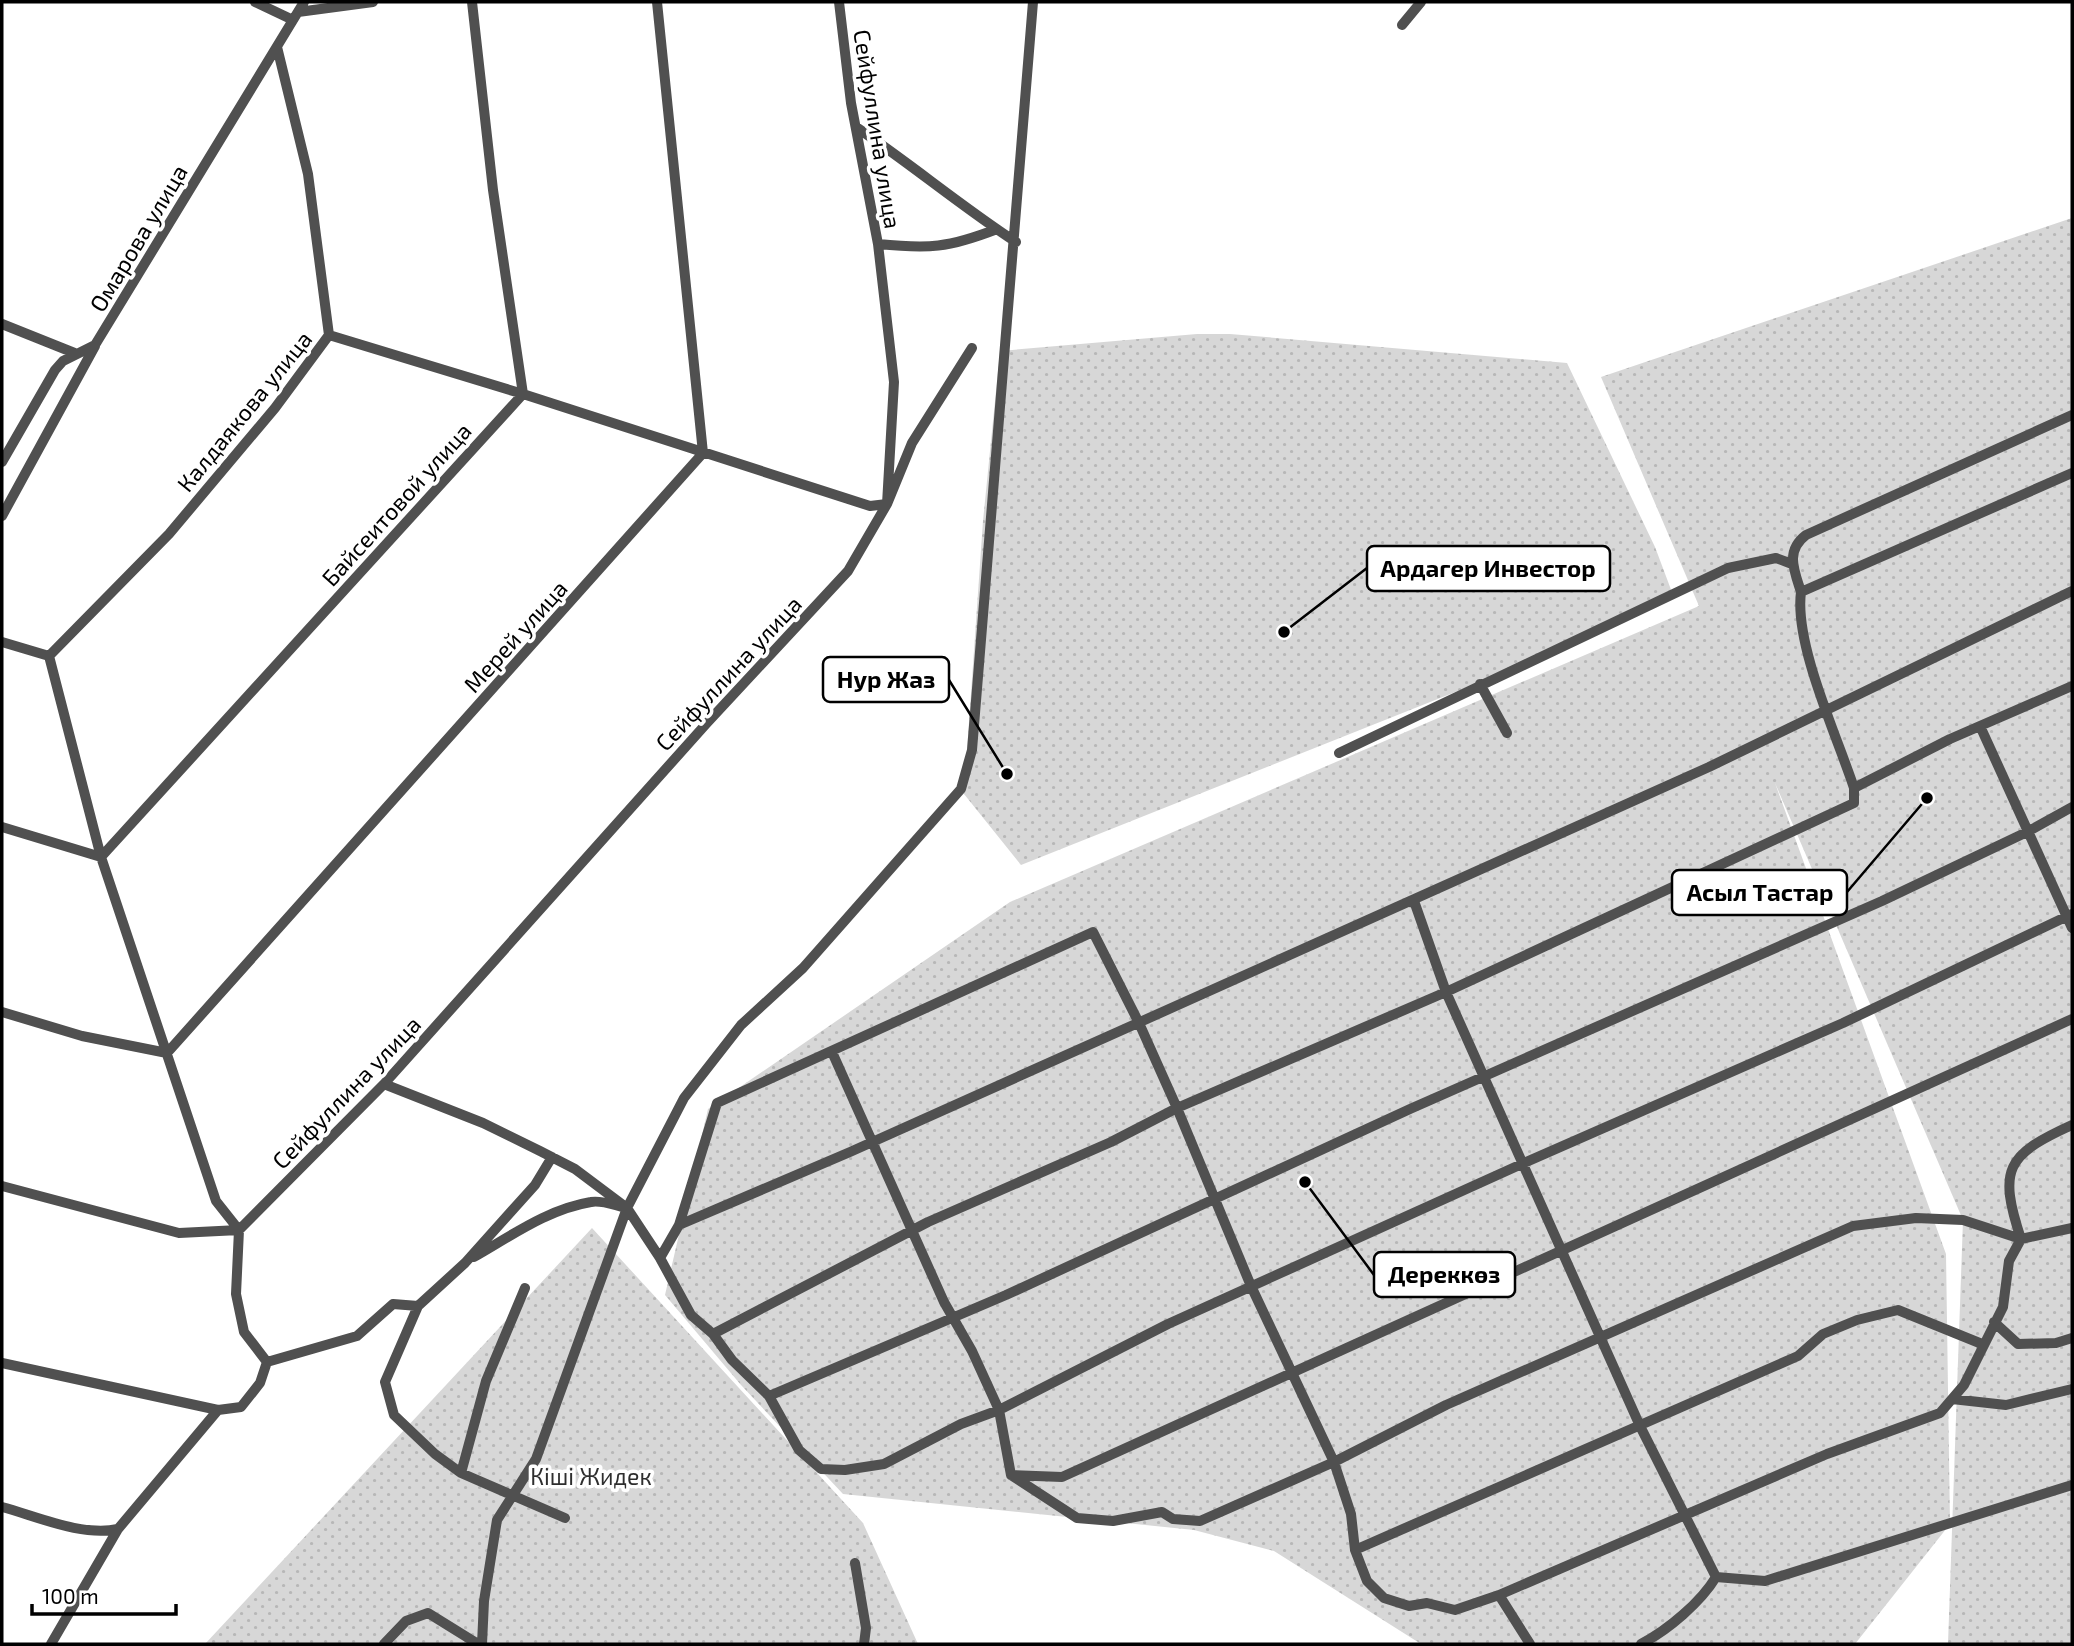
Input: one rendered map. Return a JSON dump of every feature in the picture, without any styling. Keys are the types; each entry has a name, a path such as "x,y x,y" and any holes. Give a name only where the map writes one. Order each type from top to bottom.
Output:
{"street":[{"path":"255,2 295,16 373,2"},
{"name":"Омарова улица","path":"2,462 55,370 95,345 304,2"},
{"path":"472,2 494,190 523,394"},
{"path":"657,2 703,453"},
{"name":"Сейфуллина улица","path":"239,1230 384,1084 706,724 848,570 887,505 894,382 878,244 856,127 839,2"},
{"path":"384,1644 406,1621 428,1612 480,1644 497,1520 536,1459 559,1402 627,1208 684,1098 741,1025 803,968 961,789 972,750 1016,242 1033,2"},
{"path":"1402,25 1421,2"},
{"name":"Калдаякова улица","path":"49,656 169,534 275,408 329,335 308,174 277,47"},
{"path":"856,127 919,169 1016,242"},
{"path":"878,244 923,249 946,247 996,229"},
{"path":"2,324 77,354"},
{"path":"329,335 831,491 870,506 887,505 912,443 972,348"},
{"path":"2,516 95,345"},
{"name":"Байсеитовой улица","path":"101,857 523,394"},
{"path":"713,1334 912,1230 1111,1142 1177,1108 1446,992 1816,823 1854,803 1854,788 1802,638 1799,609 1801,592 1792,564 1794,549 1806,535 2072,415"},
{"name":"Мерей улица","path":"167,1053 703,453"},
{"path":"1801,592 2072,473"},
{"path":"1339,753 1728,568 1776,558 1792,564"},
{"path":"679,1225 873,1142 1709,768 2072,591"},
{"path":"2,642 49,656 101,857 216,1202 239,1230 236,1294 244,1332 267,1362"},
{"path":"1480,684 1507,733"},
{"path":"1854,788 1980,726 2072,686"},
{"path":"1980,726 2027,832 2070,916 2072,928"},
{"path":"769,1396 953,1317 1882,901 2027,832 2072,807"},
{"path":"2,827 101,857"},
{"path":"1414,901 1446,992 1599,1337 1640,1426 1717,1577"},
{"path":"384,1084 483,1123 552,1157 575,1169 627,1208 660,1258 691,1315 713,1334 732,1360 769,1396 799,1450 821,1469 845,1470 884,1464 961,1424 999,1410 1251,1286 1843,1023 2070,916"},
{"path":"660,1258 679,1225 717,1102 1093,932 1139,1023 1251,1286 1334,1462 1351,1514 1355,1550 1367,1581 1384,1598 1409,1606 1427,1603 1455,1609 1499,1595 1873,1435 1940,1413 1964,1385 1982,1344 2003,1307 2009,1261 2021,1239 2011,1209 2007,1182 2016,1162 2021,1152 2072,1125"},
{"path":"2,1012 82,1036 167,1053"},
{"path":"1011,1475 1062,1477 2072,1019"},
{"path":"832,1052 912,1230 999,1410 1011,1475 1077,1518 1113,1521 1162,1512 1173,1518 1200,1521 1334,1462 1446,1405 1853,1226 1916,1218 1963,1220 2021,1239 2072,1228"},
{"path":"552,1157 535,1185 465,1262 418,1306 386,1381 394,1415 435,1454 460,1473 565,1518"},
{"path":"2,1186 179,1233 239,1230"},
{"path":"465,1262 539,1219 571,1208 594,1201 627,1208"},
{"path":"460,1473 486,1381 525,1289"},
{"path":"267,1362 357,1336 393,1304 418,1306"},
{"path":"1355,1550 1798,1356 1823,1334 1878,1315 1898,1310 1982,1344"},
{"path":"1994,1322 2018,1344 2056,1343 2072,1338"},
{"path":"2,1363 218,1410 241,1407 260,1383 267,1362"},
{"path":"1952,1399 2006,1405 2072,1389"},
{"path":"51,1644 118,1529 218,1410"},
{"path":"1717,1577 1765,1581 2072,1485"},
{"path":"2,1507 85,1529 104,1532 118,1529"},
{"path":"855,1563 866,1628 864,1644"},
{"path":"1641,1644 1660,1634 1705,1595 1717,1577"},
{"path":"1499,1595 1530,1644"}],"green space":[{"path":"2072,218 2072,1644 1948,1644 1963,1220 1775,783 1946,1254 1950,1524 1855,1644 1421,1644 1274,1551 1194,1530 843,1494 741,1385 665,1295 708,1109 1010,902 1699,606 1601,377"},
{"path":"1197,334 1230,334 1567,363 1655,547 1673,595 1513,669 1021,865 964,794 983,521 1000,351"},
{"name":"Кіші Жидек","path":"592,1228 863,1523 918,1644 205,1644"}],"place":[{"name":"Ардагер Инвестор","path":"1284,632"},
{"name":"Нур Жаз","path":"1007,774"},
{"name":"Асыл Тастар","path":"1927,798"},
{"name":"Дереккөз","path":"1305,1182"}]}
